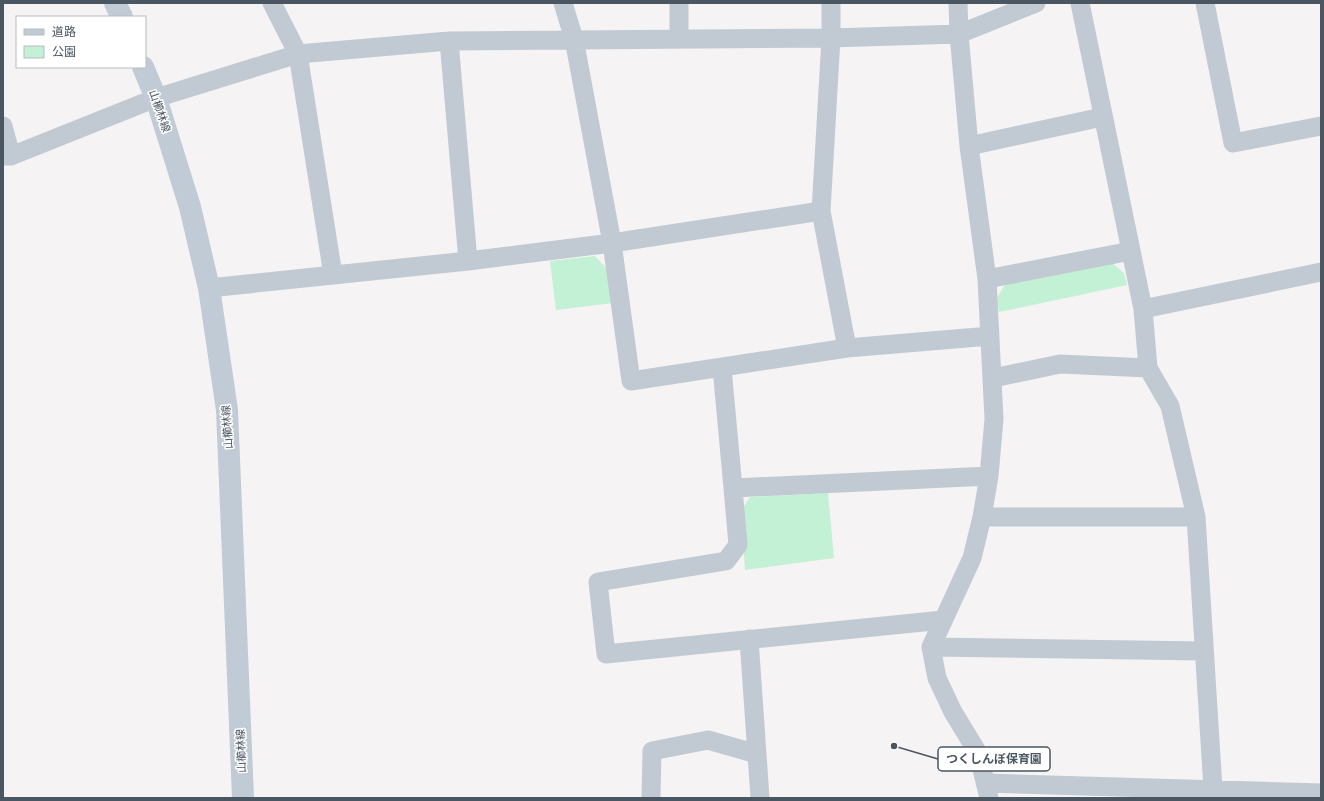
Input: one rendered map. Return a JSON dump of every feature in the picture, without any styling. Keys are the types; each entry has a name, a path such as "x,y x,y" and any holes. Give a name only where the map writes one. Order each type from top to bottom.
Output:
{"main road":[{"path":"115,3 122,16"},
{"name":"山櫛林線","path":"143,68 156,98 190,207 209,288 227,410 243,798"}],"street":[{"path":"272,3 298,54 333,275"},
{"path":"563,3 574,39 612,243 631,381 847,348 990,336"},
{"path":"679,3 679,39"},
{"path":"831,3 831,38 821,211 847,348"},
{"path":"958,3 959,34 969,146 987,279 994,419 989,476 982,517 972,558 931,647 937,678 953,712 978,753 987,790 1213,789 1321,793"},
{"path":"3,126 7,156 156,98 298,54 449,40 831,38 959,34 1036,3"},
{"path":"1080,3 1102,116 1143,309 1148,368 1170,406 1196,517 1213,789"},
{"path":"1205,3 1233,143 1321,126"},
{"path":"449,40 468,261"},
{"path":"969,146 1102,116"},
{"path":"209,288 468,261 612,243 821,211"},
{"path":"987,279 1131,251"},
{"path":"1143,309 1321,272"},
{"path":"993,378 1060,364 1148,368"},
{"path":"722,368 738,545 726,561 598,582 606,654 943,620"},
{"path":"734,488 989,476"},
{"path":"982,517 1196,517"},
{"path":"749,639 760,798"},
{"path":"931,647 1204,651"},
{"path":"651,798 652,751 708,740 757,754"}],"green space":[{"path":"595,256 608,270 613,303 556,310 550,261"},
{"path":"1111,262 1124,273 1127,285 999,312 997,298 1006,283"},
{"path":"828,493 834,558 745,570 741,511 750,497"}],"place":[{"name":"つくしんぼ保育園","path":"894,746"}]}
